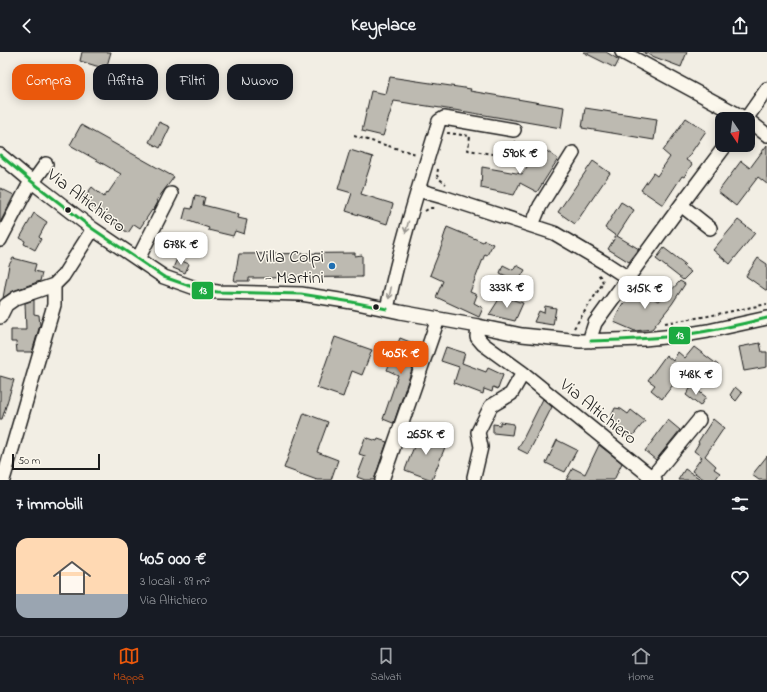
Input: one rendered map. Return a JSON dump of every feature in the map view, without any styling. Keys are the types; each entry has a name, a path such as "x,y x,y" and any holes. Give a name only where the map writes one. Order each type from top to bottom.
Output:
{"street":[{"path":"622,52 733,112"},
{"path":"751,112 767,89"},
{"path":"387,310 394,276 439,121 444,118 515,133"},
{"path":"755,126 767,135"},
{"path":"592,341 591,335 595,323 721,152"},
{"path":"532,225 540,206 573,153"},
{"name":"Via Altichiero","path":"0,155 93,229 164,276 201,290 218,292 301,294 352,302 522,336 580,341 659,338 708,331 767,318"},
{"path":"0,240 32,181 46,164"},
{"path":"418,190 554,232 628,278"},
{"path":"138,259 171,194"},
{"path":"681,205 710,228"},
{"path":"0,317 6,305 16,298 54,285 63,276 93,229"},
{"path":"3,480 54,305 54,285"},
{"path":"382,480 438,319"},
{"name":"Via Altichiero","path":"478,326 477,337 483,344 523,373 653,479 699,420"},
{"path":"474,477 481,448 478,432 491,406 511,394 523,373"}],"path":[{"path":"446,140 448,133 470,136 468,150 512,157 515,133"},
{"path":"354,136 419,155"},
{"path":"439,168 437,175 438,178 447,185"},
{"path":"424,211 430,208 439,209"},
{"path":"573,329 603,283 598,274"},
{"path":"659,338 659,331 664,324 767,304"}],"building":[{"path":"82,52 111,52 107,64 93,65 80,61"},
{"path":"583,52 606,52 619,60 615,68"},
{"path":"644,52 687,52 681,67"},
{"path":"390,77 471,89 470,91 564,107 561,128 394,101 383,136 362,131 371,91 386,94"},
{"path":"585,108 657,119 654,140 582,128"},
{"path":"686,118 706,131 686,160 692,164 684,177 682,176 663,205 641,190 653,173 657,176 670,157 663,151"},
{"path":"159,122 170,127 160,148 149,142"},
{"path":"81,125 174,177 156,201 158,202 153,211 152,210 140,228 134,224 128,233 82,200 92,187 104,197 121,174 70,145"},
{"path":"767,145 767,184 758,177 736,206 718,192 741,161 750,168"},
{"path":"541,147 558,159 537,192 520,183 514,195 481,188 482,167 522,174"},
{"path":"350,150 373,157 361,194 393,204 387,224 346,211 352,193 338,189"},
{"path":"593,161 610,173 575,224 558,212"},
{"path":"0,188 14,195 0,223"},
{"path":"195,195 205,197 203,205 239,214 238,218 247,220 244,234 235,231 233,236 208,230 209,228 183,219 186,208 192,209"},
{"path":"621,202 634,210 617,236 639,249 629,262 608,249 616,236 605,228"},
{"path":"34,213 47,222 39,237 41,239 35,250 24,244 25,241 20,238"},
{"path":"738,220 755,233 730,264 713,250"},
{"path":"447,227 483,242 484,240 493,244 487,255 485,254 470,292 477,295 474,303 483,308 479,317 436,297 443,281 430,275 444,240"},
{"path":"664,248 685,264 683,266 691,272 683,280 656,259"},
{"path":"355,253 355,256 362,255 362,277 249,278 249,281 234,281 239,254"},
{"path":"13,258 36,264 34,271 42,273 40,281 13,291 3,298 9,265"},
{"path":"758,258 767,264 767,291 746,276"},
{"path":"177,259 189,264 185,273 173,268"},
{"path":"503,265 513,270 516,265 525,270 518,282 500,273"},
{"path":"680,281 685,284 672,304 652,329 635,331 614,322 623,303 624,304 633,291 642,297 644,295 650,299 651,297 658,301 665,295 666,296"},
{"path":"501,296 523,303 515,321 489,315"},
{"path":"34,300 34,314 39,315 40,325 32,352 17,352 16,342 11,342 11,330 26,330 25,303"},
{"path":"545,306 556,308 553,325 534,322 539,311 544,313"},
{"path":"335,337 372,350 362,375 352,371 343,397 317,388"},
{"path":"400,338 420,346 393,423 383,419 398,375 387,370"},
{"path":"760,343 762,352 767,352 767,367 744,371 739,347"},
{"path":"446,347 465,353 462,363 486,372 488,368 503,375 498,389 493,387 492,392 484,389 483,394 454,383 459,367 441,361"},
{"path":"694,347 718,365 710,377 695,365 690,372 686,368 662,399 651,390 655,385 648,380 666,355 673,361 678,352 685,358"},
{"path":"0,376 14,380 2,419 0,419"},
{"path":"692,386 706,397 700,406 686,395"},
{"path":"735,387 742,393 736,401 730,395"},
{"path":"543,399 552,407 528,454 518,449"},
{"path":"615,408 621,409 628,414 631,410 645,421 630,439 609,421"},
{"path":"304,413 328,422 317,452 338,460 331,480 317,480 284,468"},
{"path":"713,419 724,428 705,456 716,466 714,469 720,473 715,480 705,480 692,471 702,457 694,451"},
{"path":"668,420 680,430 656,460 645,451"},
{"path":"500,422 514,424 512,435 493,433 493,424 500,425"},
{"path":"420,431 447,442 432,480 405,470"},
{"path":"365,438 377,441 378,439 387,442 374,480 365,480 357,477 365,456 359,454"},
{"path":"557,440 577,450 565,472 546,463"},
{"path":"599,445 622,463 614,480 566,480 573,468 585,474"},
{"path":"767,456 767,480 759,480 752,475"},
{"path":"685,469 702,480 678,480"}],"transit line":[{"name":"13","path":"0,155 93,229 164,277 201,290 218,292 301,294 387,309"},
{"name":"13","path":"591,341 683,335 725,328 767,318"}],"place":[{"name":"Villa Colpi - Martini","path":"332,266"}]}
